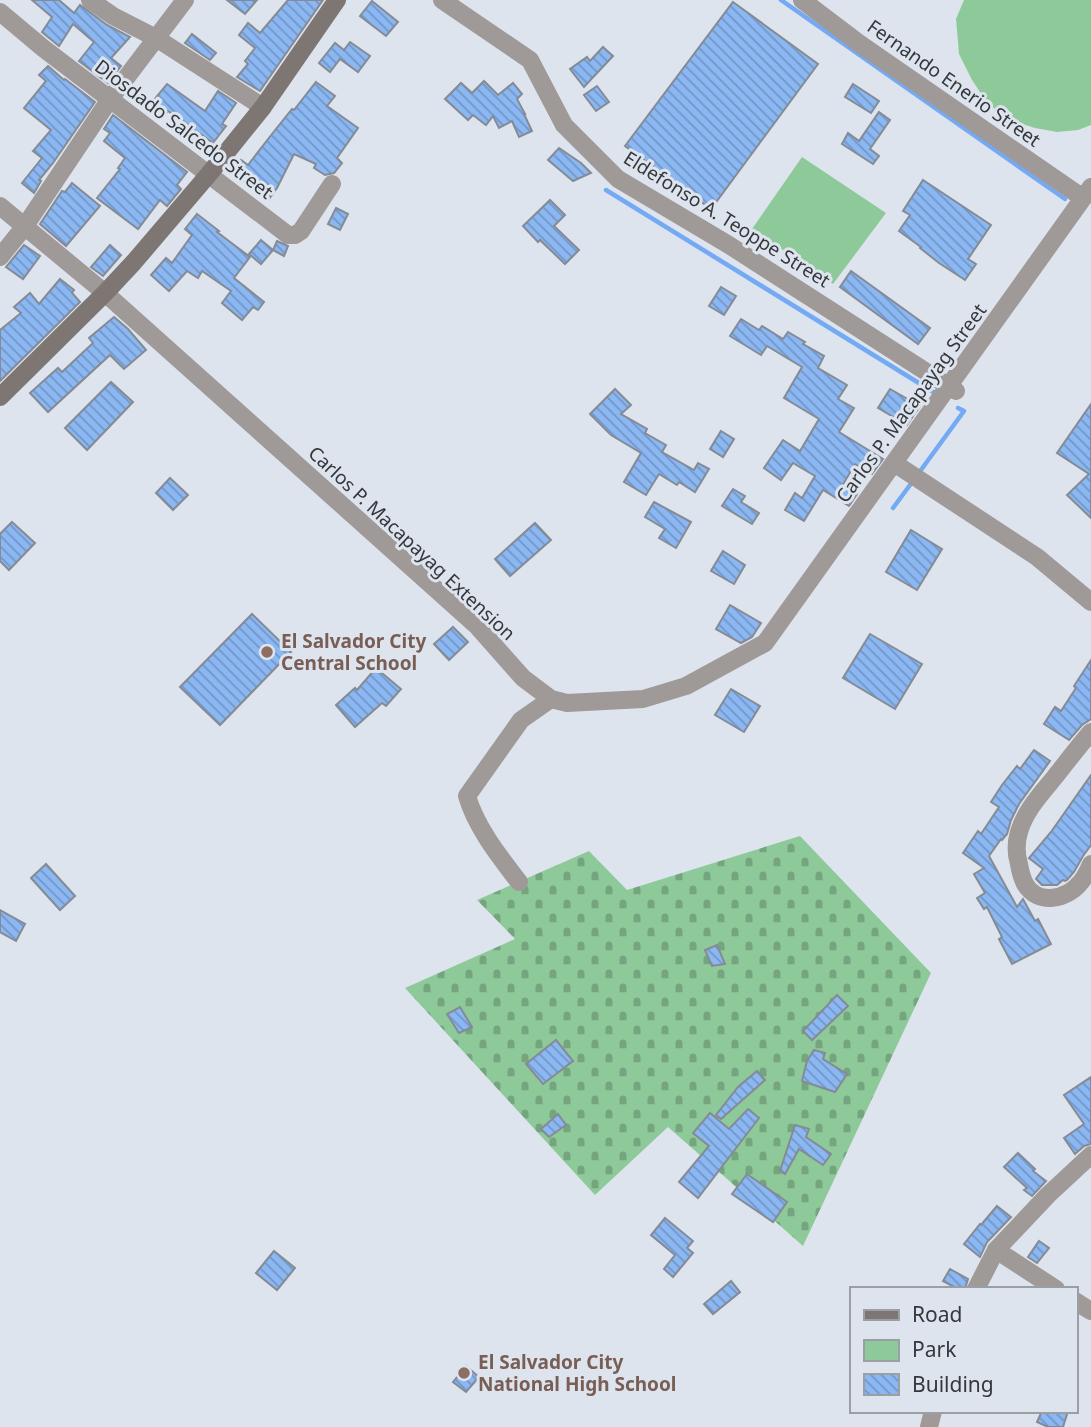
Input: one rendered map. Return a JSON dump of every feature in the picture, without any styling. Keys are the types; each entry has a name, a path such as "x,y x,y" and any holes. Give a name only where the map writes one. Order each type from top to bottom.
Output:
{"street":[{"path":"90,0 113,16 156,38 263,107"},
{"path":"0,257 25,226 110,99 186,0"},
{"path":"0,397 105,293 209,174 263,107 337,0"},
{"name":"Eldefonso A. Teoppe Street","path":"442,0 530,60 564,125 618,178 729,245 952,389"},
{"name":"Fernando Enerio Street","path":"802,0 825,7 860,44 1087,193"},
{"name":"Diosdado Salcedo Street","path":"0,12 43,48 288,235 301,231 332,184"},
{"name":"Carlos P. Macapayag Street","path":"551,699 567,703 585,703 643,699 686,686 765,643 894,463 952,389 1087,193"},
{"name":"Carlos P. Macapayag Extension","path":"0,206 105,293 477,626 523,678 551,699"},
{"path":"894,463 1037,557 1091,602"},
{"path":"519,882 472,813 467,796 521,720 551,699"},
{"path":"1091,732 1026,813 1018,832 1017,843 1017,859 1026,886 1042,897 1060,898 1070,893 1080,884 1091,864"},
{"path":"977,1287 996,1250 1048,1195 1091,1155"},
{"path":"996,1250 1053,1287"}],"green space":[{"path":"964,0 1091,0 1091,125 1078,130 1057,132 1035,128 1006,119 986,101 959,54 956,19"},
{"path":"802,157 886,213 833,284 752,229"},
{"path":"800,836 931,973 803,1246 668,1127 595,1195 405,988 515,939 477,900 589,851 627,890"}],"building":[{"path":"32,0 59,0 74,13 80,5 107,25 130,37 111,58 121,66 108,83 79,61 94,42 73,24 59,46 42,32 52,17"},
{"path":"227,0 257,0 245,14"},
{"path":"288,0 323,0 260,91 237,77 248,64 245,61 255,48 239,35 248,23 260,33"},
{"path":"372,1 398,22 386,36 360,16"},
{"path":"733,2 818,64 711,209 625,146"},
{"path":"192,34 216,53 210,60 185,43"},
{"path":"350,42 370,56 358,72 340,59 330,72 319,63 335,43 344,50"},
{"path":"603,47 613,56 584,87 570,69 587,57 590,61"},
{"path":"48,66 95,102 39,180 41,181 34,193 22,183 42,158 33,151 51,130 24,108 46,81 39,75"},
{"path":"484,81 498,95 513,83 522,94 517,99 532,131 519,137 512,121 499,128 493,116 486,125 473,115 468,120 445,99 461,83 472,93"},
{"path":"316,82 335,96 327,106 358,128 337,158 342,163 334,173 325,175 314,168 316,164 294,154 269,199 232,173 241,160 248,165"},
{"path":"167,84 205,111 218,91 236,103 222,124 226,126 213,143 168,111 162,118 148,107"},
{"path":"853,84 879,101 871,113 845,97"},
{"path":"597,86 609,102 596,111 584,95"},
{"path":"879,112 890,120 870,149 879,156 873,164 842,144 848,133 859,141"},
{"path":"113,115 187,172 177,185 181,189 167,206 160,200 138,229 97,198 120,169 118,168 125,158 104,141 110,133 104,129"},
{"path":"559,148 591,173 573,181 548,160"},
{"path":"923,180 991,225 968,259 976,264 965,280 899,231 910,215 903,211"},
{"path":"72,183 100,206 66,246 40,224 62,191 65,192"},
{"path":"550,200 565,215 554,226 579,250 565,264 523,226"},
{"path":"336,208 348,214 340,230 328,224"},
{"path":"197,214 250,257 234,278 264,302 258,310 253,307 242,320 222,303 231,291 202,271 198,278 187,271 169,291 151,275 166,258 172,263 192,235 185,229"},
{"path":"261,240 273,250 261,264 249,254"},
{"path":"277,241 288,246 284,256 273,250"},
{"path":"24,245 40,256 23,279 6,267"},
{"path":"110,245 121,255 103,276 91,267"},
{"path":"851,271 930,328 918,344 840,287"},
{"path":"60,279 74,290 72,293 80,302 0,381 0,330 21,313 14,307 30,293 39,304"},
{"path":"721,287 736,296 724,315 709,306"},
{"path":"114,317 146,350 124,369 110,355 48,412 30,393 58,368 62,372 93,343 89,338"},
{"path":"741,319 759,330 762,326 783,339 788,332 805,342 803,344 824,356 818,368 847,385 838,399 854,408 839,432 883,459 872,474 855,464 842,486 857,494 849,506 823,490 804,521 785,510 795,493 802,498 815,476 793,463 781,480 764,468 783,440 800,451 819,419 784,398 802,367 767,346 761,355 730,336"},
{"path":"111,382 133,402 87,450 65,428"},
{"path":"615,389 631,405 621,414 647,429 645,433 666,445 662,452 694,470 698,463 709,469 695,492 659,474 646,495 624,482 641,453 611,435 590,414"},
{"path":"890,389 920,406 907,425 878,408"},
{"path":"1091,404 1091,518 1067,495 1089,474 1057,453"},
{"path":"721,431 734,439 723,457 710,449"},
{"path":"170,478 188,495 173,510 156,493"},
{"path":"733,489 745,496 741,502 759,513 752,524 722,506"},
{"path":"654,502 691,522 676,548 659,538 665,529 645,517"},
{"path":"12,522 35,543 9,570 0,561 0,534"},
{"path":"535,523 551,540 510,576 495,559"},
{"path":"911,530 942,549 917,590 886,572"},
{"path":"723,551 745,565 734,584 711,571"},
{"path":"730,605 761,623 752,637 741,643 716,629"},
{"path":"252,614 291,652 220,725 180,687"},
{"path":"453,627 468,642 449,660 434,644"},
{"path":"870,634 922,664 895,709 843,678"},
{"path":"1091,660 1091,719 1069,740 1044,724 1055,707 1061,711"},
{"path":"376,668 401,689 386,706 382,703 355,727 336,705 355,688 357,690"},
{"path":"731,689 760,706 744,732 715,715"},
{"path":"1034,750 1050,761 1019,804 1007,834 989,856 1017,907 1023,899 1035,921 1038,919 1051,944 1012,964 987,907 984,909 977,898 985,893 974,874 984,868 963,853 978,831 981,834 999,807 991,802 1002,785 1017,766 1020,769"},
{"path":"1091,775 1091,845 1067,880 1057,885 1042,885 1036,879 1043,869 1029,858"},
{"path":"46,864 75,896 60,910 31,878"},
{"path":"0,910 25,924 16,941 0,932"},
{"path":"717,945 725,964 712,966 705,950"},
{"path":"837,995 848,1006 812,1040 803,1031"},
{"path":"460,1007 472,1027 459,1033 447,1014"},
{"path":"556,1040 573,1061 543,1084 526,1064"},
{"path":"814,1050 825,1053 823,1059 847,1074 835,1092 802,1081 807,1061"},
{"path":"757,1071 765,1080 721,1119 716,1115 738,1087"},
{"path":"1091,1077 1091,1144 1075,1154 1064,1138 1084,1124 1064,1095"},
{"path":"748,1109 759,1118 698,1198 679,1182 709,1146 693,1133 710,1113 729,1129"},
{"path":"558,1114 566,1125 549,1137 541,1129"},
{"path":"795,1125 809,1129 806,1137 831,1154 823,1165 799,1149 785,1174 780,1171"},
{"path":"1018,1153 1035,1169 1033,1171 1046,1181 1032,1196 1004,1167"},
{"path":"747,1174 787,1202 773,1222 732,1194"},
{"path":"997,1206 1011,1217 987,1242 980,1257 964,1244"},
{"path":"665,1218 693,1241 687,1248 693,1253 673,1277 664,1269 675,1255 651,1235"},
{"path":"1039,1241 1049,1248 1037,1263 1028,1257"},
{"path":"274,1251 295,1268 277,1290 256,1273"},
{"path":"950,1269 968,1279 966,1287 954,1287 943,1281"},
{"path":"731,1281 740,1292 713,1314 704,1304"},
{"path":"466,1366 479,1377 466,1392 453,1382"},
{"path":"1041,1413 1067,1413 1063,1427 1048,1427 1037,1422"}],"waterway":[{"path":"781,0 1065,199"},
{"path":"606,190 935,393"},
{"path":"918,474 964,411 958,408"},
{"path":"893,508 913,481"}],"place":[{"name":"El Salvador City Central School","path":"267,652"},
{"name":"El Salvador City National High School","path":"464,1373"}]}
